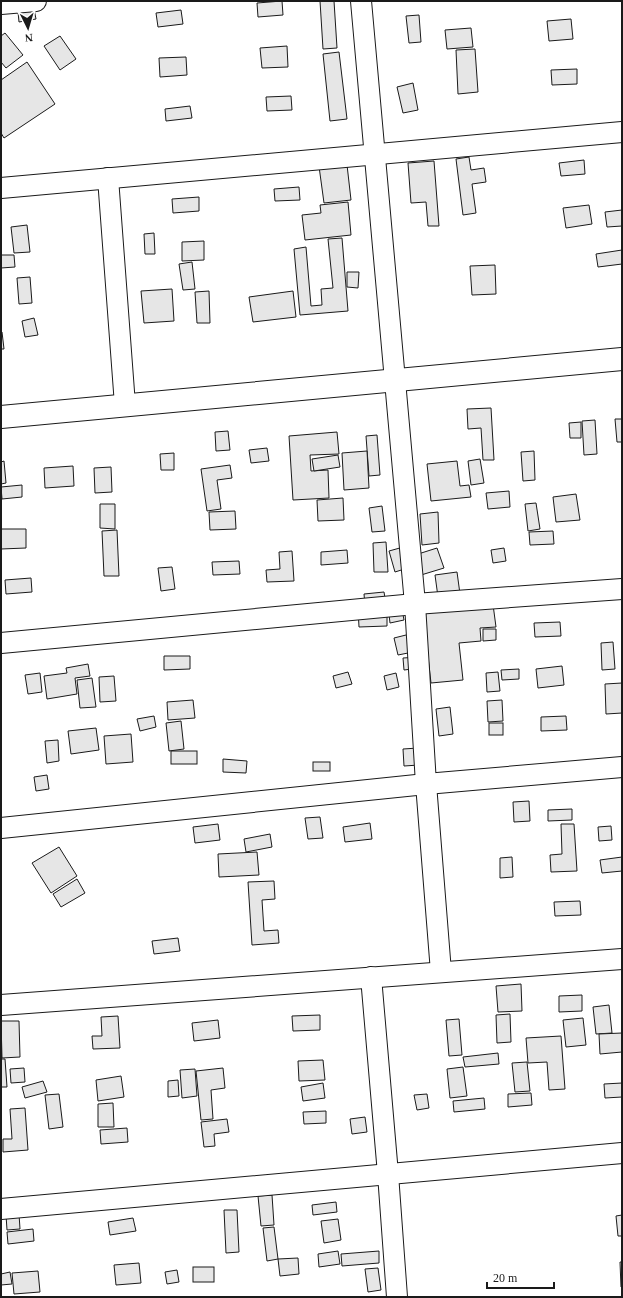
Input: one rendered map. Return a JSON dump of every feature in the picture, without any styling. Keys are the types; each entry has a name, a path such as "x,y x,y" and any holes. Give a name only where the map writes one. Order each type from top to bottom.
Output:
{"street":[{"path":"1,4 36,1"},
{"path":"361,1 415,604 426,784 441,972"},
{"path":"1,188 622,132"},
{"path":"108,178 125,405"},
{"path":"1,416 622,359"},
{"path":"1,643 415,604 622,589"},
{"path":"1,828 426,784 622,767"},
{"path":"1,1005 622,959"},
{"path":"371,977 397,1297"},
{"path":"1,1209 622,1153"}],"building":[{"path":"282,1 283,15 258,17 257,3"},
{"path":"320,1 334,1 337,48 323,49"},
{"path":"34,9 36,19 19,22 18,12"},
{"path":"181,10 183,24 158,27 156,13"},
{"path":"419,15 421,42 409,43 406,16"},
{"path":"571,19 573,39 549,41 547,21"},
{"path":"471,28 473,47 447,49 445,30"},
{"path":"5,33 23,55 6,68 1,62 1,36"},
{"path":"60,36 76,59 60,70 44,46"},
{"path":"287,46 288,67 262,68 260,48"},
{"path":"475,49 478,92 458,94 456,50"},
{"path":"339,52 347,119 330,121 323,54"},
{"path":"186,57 187,75 160,77 159,58"},
{"path":"27,62 55,104 4,138 1,133 1,80"},
{"path":"577,69 577,84 552,85 551,70"},
{"path":"413,83 418,110 403,113 397,87"},
{"path":"291,96 292,110 267,111 266,97"},
{"path":"190,106 192,118 166,121 165,109"},
{"path":"346,156 351,200 324,203 318,159"},
{"path":"469,157 471,170 484,168 486,182 472,184 476,213 463,215 456,159"},
{"path":"584,160 585,174 561,176 559,163"},
{"path":"434,161 439,226 428,226 426,202 411,203 408,163"},
{"path":"299,187 300,200 275,201 274,189"},
{"path":"199,197 199,211 173,213 172,199"},
{"path":"348,202 351,235 305,240 302,215 321,213 320,205"},
{"path":"589,205 592,224 566,228 563,208"},
{"path":"622,210 622,226 607,227 605,212"},
{"path":"27,225 30,252 14,253 11,227"},
{"path":"154,233 155,254 145,254 144,234"},
{"path":"342,238 348,311 300,315 294,249 306,247 311,306 322,305 321,289 333,288 328,239"},
{"path":"204,241 204,260 182,261 182,242"},
{"path":"622,250 622,264 598,267 596,254"},
{"path":"1,255 14,255 15,267 1,268"},
{"path":"192,262 195,289 183,290 179,264"},
{"path":"495,265 496,294 472,295 470,266"},
{"path":"347,272 359,272 358,288 347,287"},
{"path":"30,277 32,303 19,304 17,278"},
{"path":"172,289 174,321 144,323 141,291"},
{"path":"209,291 210,323 197,323 195,292"},
{"path":"293,291 296,317 253,322 249,297"},
{"path":"34,318 38,335 25,337 22,321"},
{"path":"2,332 4,349 1,349"},
{"path":"491,408 494,460 483,460 481,428 468,429 467,409"},
{"path":"615,419 622,419 622,442 617,442"},
{"path":"595,420 597,454 584,455 582,421"},
{"path":"581,422 581,438 570,438 569,423"},
{"path":"228,431 230,450 216,451 215,432"},
{"path":"337,432 339,454 310,455 311,471 328,470 329,498 293,500 289,436"},
{"path":"377,435 380,475 369,476 366,436"},
{"path":"267,448 269,461 251,463 249,450"},
{"path":"367,451 369,488 344,490 342,453"},
{"path":"534,451 535,480 523,481 521,452"},
{"path":"174,453 174,470 161,470 160,454"},
{"path":"338,455 340,467 314,471 312,459"},
{"path":"480,459 484,483 471,485 468,461"},
{"path":"4,461 6,483 1,484 1,462"},
{"path":"457,461 460,486 469,485 471,497 431,501 427,464"},
{"path":"230,465 232,478 217,480 221,509 207,511 201,469"},
{"path":"73,466 74,486 45,488 44,468"},
{"path":"111,467 112,492 95,493 94,468"},
{"path":"22,485 22,497 2,499 1,487"},
{"path":"509,491 510,507 488,509 486,493"},
{"path":"576,494 580,520 556,522 553,497"},
{"path":"343,498 344,520 318,521 317,500"},
{"path":"536,503 540,529 528,531 525,504"},
{"path":"100,504 115,504 115,529 100,528"},
{"path":"382,506 385,531 372,532 369,508"},
{"path":"235,511 236,529 210,530 209,512"},
{"path":"438,512 439,543 422,545 420,514"},
{"path":"1,529 26,529 26,548 1,549"},
{"path":"117,530 119,576 104,576 102,531"},
{"path":"553,531 554,544 530,545 529,532"},
{"path":"386,542 388,572 374,572 373,543"},
{"path":"407,546 414,566 395,572 389,551"},
{"path":"437,548 444,568 421,575 415,555"},
{"path":"504,548 506,561 493,563 491,550"},
{"path":"347,550 348,563 321,565 321,552"},
{"path":"292,551 294,581 267,582 266,570 280,569 279,552"},
{"path":"239,561 240,574 213,575 212,562"},
{"path":"172,567 175,589 161,591 158,568"},
{"path":"457,572 460,594 438,597 435,575"},
{"path":"31,578 32,592 6,594 5,580"},
{"path":"384,592 386,604 365,606 364,594"},
{"path":"492,597 496,627 480,628 481,641 459,643 463,680 431,683 422,605"},
{"path":"401,604 404,620 390,623 388,606"},
{"path":"387,608 387,626 359,627 358,609"},
{"path":"560,622 561,636 535,637 534,623"},
{"path":"483,629 496,629 496,640 483,641"},
{"path":"414,633 418,651 398,655 394,638"},
{"path":"613,642 615,669 602,670 601,643"},
{"path":"164,656 190,656 190,669 164,670"},
{"path":"419,657 420,668 404,670 403,658"},
{"path":"88,664 90,676 75,678 77,694 47,699 44,676 67,673 66,668"},
{"path":"562,666 564,685 538,688 536,669"},
{"path":"519,669 519,679 502,680 501,670"},
{"path":"348,672 352,684 336,688 333,676"},
{"path":"498,672 500,691 487,692 486,673"},
{"path":"40,673 42,692 28,694 25,675"},
{"path":"396,673 399,687 387,690 384,676"},
{"path":"114,676 116,701 100,702 99,677"},
{"path":"92,678 96,707 80,708 77,680"},
{"path":"622,683 622,713 606,714 605,684"},
{"path":"193,700 195,718 168,720 167,702"},
{"path":"502,700 503,721 488,722 487,701"},
{"path":"450,707 453,734 439,736 436,709"},
{"path":"154,716 156,727 140,731 137,719"},
{"path":"566,716 567,730 541,731 541,717"},
{"path":"181,721 184,749 169,751 166,723"},
{"path":"489,723 503,723 503,735 489,735"},
{"path":"96,728 99,750 71,754 68,731"},
{"path":"131,734 133,762 106,764 104,736"},
{"path":"58,740 59,761 47,763 45,741"},
{"path":"418,748 419,765 404,766 403,749"},
{"path":"171,751 197,751 197,764 171,764"},
{"path":"223,759 247,761 246,773 223,772"},
{"path":"313,762 330,762 330,771 313,771"},
{"path":"47,775 49,789 36,791 34,777"},
{"path":"529,801 530,821 514,822 513,802"},
{"path":"572,809 572,820 548,821 548,810"},
{"path":"320,817 323,838 308,839 305,818"},
{"path":"370,823 372,839 345,842 343,827"},
{"path":"218,824 220,840 195,843 193,827"},
{"path":"561,824 574,824 577,871 551,872 550,855 562,854"},
{"path":"611,826 612,840 599,841 598,827"},
{"path":"270,834 272,847 246,852 244,839"},
{"path":"59,847 77,876 51,893 32,863"},
{"path":"257,852 259,875 219,877 218,854"},
{"path":"512,857 513,877 500,878 500,858"},
{"path":"622,857 622,871 602,873 600,860"},
{"path":"77,879 85,893 61,907 53,894"},
{"path":"274,881 275,899 262,900 264,931 278,930 279,943 252,945 248,882"},
{"path":"580,901 581,915 555,916 554,902"},
{"path":"178,938 180,951 154,954 152,941"},
{"path":"521,984 522,1011 498,1012 496,986"},
{"path":"582,995 582,1011 559,1012 559,996"},
{"path":"609,1005 612,1033 596,1034 593,1007"},
{"path":"510,1014 511,1042 497,1043 496,1015"},
{"path":"320,1015 320,1030 293,1031 292,1016"},
{"path":"118,1016 120,1048 93,1049 92,1036 102,1036 101,1017"},
{"path":"583,1018 586,1045 566,1047 563,1020"},
{"path":"459,1019 462,1055 449,1056 446,1020"},
{"path":"218,1020 220,1038 194,1041 192,1023"},
{"path":"1,1021 19,1021 20,1057 2,1058"},
{"path":"622,1033 622,1052 600,1054 599,1034"},
{"path":"561,1036 565,1089 549,1090 547,1062 528,1063 526,1038"},
{"path":"498,1053 499,1064 465,1067 463,1057"},
{"path":"1,1059 5,1059 7,1087 1,1087"},
{"path":"323,1060 325,1080 299,1081 298,1061"},
{"path":"527,1062 530,1091 515,1092 512,1063"},
{"path":"463,1067 467,1096 450,1098 447,1069"},
{"path":"24,1068 25,1082 11,1083 10,1069"},
{"path":"223,1068 225,1088 211,1090 213,1119 201,1120 196,1071"},
{"path":"195,1069 197,1096 182,1098 180,1070"},
{"path":"121,1076 124,1097 98,1101 96,1080"},
{"path":"178,1080 179,1096 168,1097 168,1081"},
{"path":"43,1081 47,1092 25,1098 22,1087"},
{"path":"323,1083 325,1098 303,1101 301,1087"},
{"path":"622,1083 622,1097 605,1098 604,1084"},
{"path":"531,1093 532,1105 508,1107 508,1094"},
{"path":"59,1094 63,1127 49,1129 45,1095"},
{"path":"427,1094 429,1108 417,1110 414,1095"},
{"path":"484,1098 485,1109 454,1112 453,1101"},
{"path":"113,1103 114,1127 98,1127 98,1104"},
{"path":"25,1108 28,1150 3,1152 3,1139 12,1139 10,1109"},
{"path":"326,1111 326,1123 304,1124 303,1112"},
{"path":"365,1117 367,1132 352,1134 350,1119"},
{"path":"227,1119 229,1132 214,1134 215,1146 204,1147 201,1122"},
{"path":"127,1128 128,1142 101,1144 100,1130"},
{"path":"272,1195 274,1225 261,1226 258,1196"},
{"path":"336,1202 337,1212 313,1215 312,1205"},
{"path":"224,1210 237,1210 239,1252 226,1253"},
{"path":"19,1214 20,1229 7,1230 6,1215"},
{"path":"622,1215 622,1236 618,1236 616,1216"},
{"path":"133,1218 136,1231 110,1235 108,1222"},
{"path":"338,1219 341,1240 324,1243 321,1221"},
{"path":"274,1227 278,1259 267,1261 263,1228"},
{"path":"33,1229 34,1241 8,1244 7,1232"},
{"path":"338,1251 340,1264 319,1267 318,1254"},
{"path":"379,1251 379,1263 342,1266 341,1254"},
{"path":"298,1258 299,1274 280,1276 278,1259"},
{"path":"620,1262 622,1262 622,1287 621,1287"},
{"path":"139,1263 141,1283 116,1285 114,1265"},
{"path":"193,1267 214,1267 214,1282 193,1282"},
{"path":"378,1268 381,1290 368,1292 365,1269"},
{"path":"177,1270 179,1282 167,1284 165,1272"},
{"path":"38,1271 40,1292 14,1294 12,1273"},
{"path":"10,1272 12,1284 1,1285 1,1274"}]}
